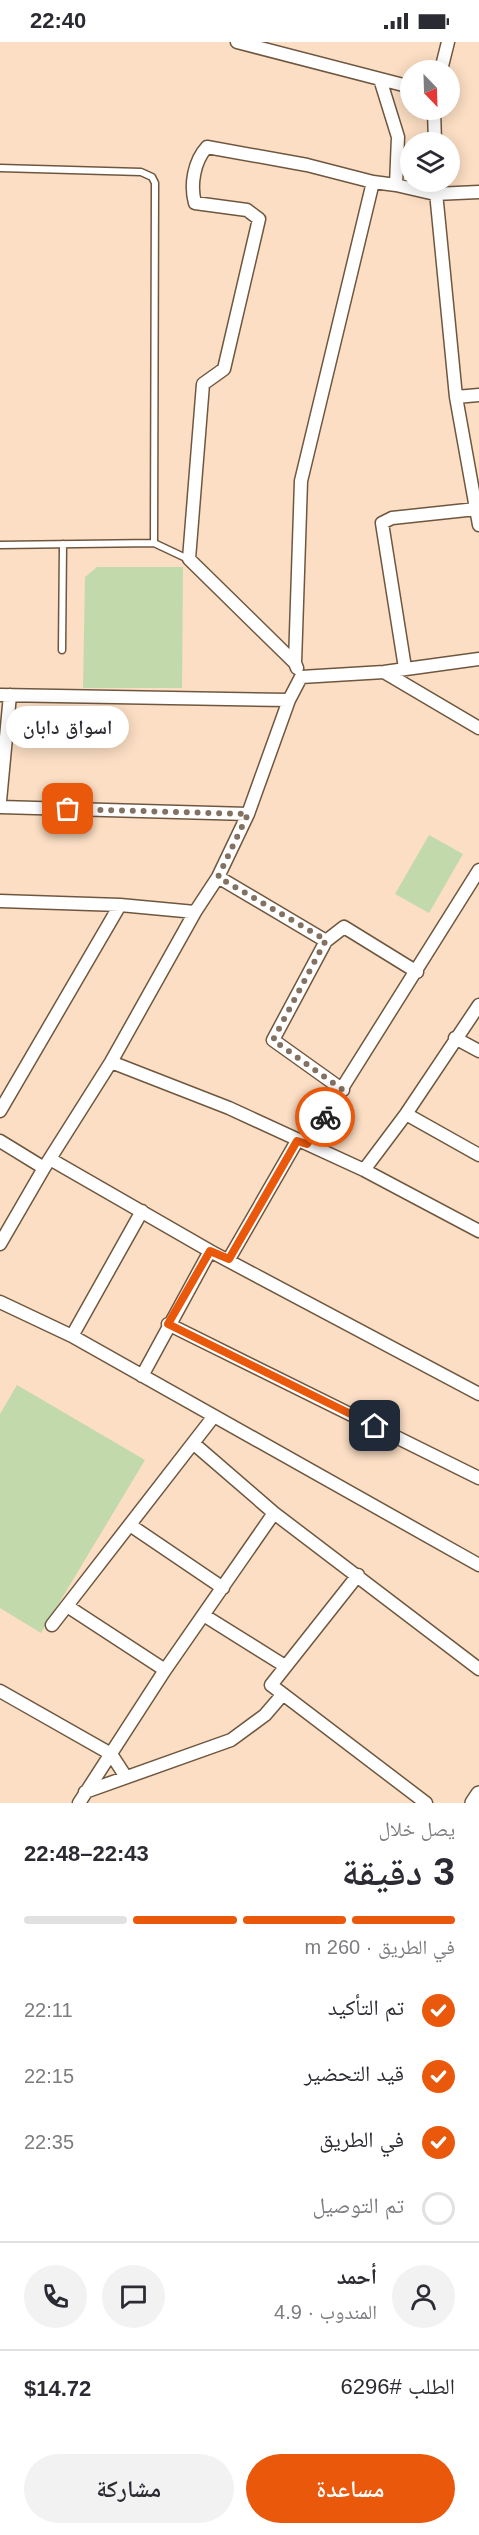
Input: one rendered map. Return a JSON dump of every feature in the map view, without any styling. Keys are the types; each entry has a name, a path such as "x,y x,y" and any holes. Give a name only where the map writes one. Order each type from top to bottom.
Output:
{"street":[{"path":"237,42 400,84"},
{"path":"444,60 448,42"},
{"path":"380,79 398,137 396,185"},
{"path":"301,677 295,663 189,559 203,384 224,369 259,219 247,210 195,203 192,192 198,156 207,147 307,165 373,182 400,185"},
{"path":"295,663 301,481 373,182"},
{"path":"460,190 479,192"},
{"path":"435,192 456,397 479,525"},
{"path":"456,397 479,395"},
{"path":"405,668 382,523 392,518 476,509"},
{"path":"301,677 384,672 479,660"},
{"path":"384,672 479,728"},
{"path":"0,1244 47,1163 111,1062 195,912 218,877 248,814 289,700 301,677"},
{"path":"0,801 5,695 289,700"},
{"path":"0,807 248,814"},
{"path":"229,1259 302,1143 343,1090 479,870"},
{"path":"218,877 326,940"},
{"path":"0,901 120,905 195,912"},
{"path":"0,1111 120,905"},
{"path":"343,1090 273,1040 326,940 344,927 417,972"},
{"path":"364,1170 406,1114 479,1005"},
{"path":"455,1038 479,1051"},
{"path":"111,1062 229,1108 364,1170 479,1231"},
{"path":"406,1114 479,1155"},
{"path":"0,1141 142,1211 210,1251 229,1259 479,1394"},
{"path":"72,1336 142,1211"},
{"path":"142,1376 168,1324 210,1251"},
{"path":"0,1302 72,1336 479,1565"},
{"path":"168,1324 479,1478"},
{"path":"52,1625 214,1416"},
{"path":"193,1443 274,1513 479,1669"},
{"path":"79,1803 165,1670 205,1616 274,1513"},
{"path":"130,1525 223,1588"},
{"path":"358,1575 271,1685 426,1803"},
{"path":"67,1606 165,1670"},
{"path":"205,1616 285,1666"},
{"path":"0,1691 111,1754 126,1777"},
{"path":"86,1792 231,1740 265,1715 283,1694"},
{"path":"472,1803 479,1794"}],"lane":[{"path":"0,168 141,172 152,177 155,183 153,543"},
{"path":"0,545 153,543 189,559"},
{"path":"62,650 63,544"}],"green space":[{"path":"97,567 183,567 182,688 83,688 85,577"},
{"path":"429,835 463,854 429,913 395,894"},
{"path":"17,1385 145,1460 41,1633 0,1608 0,1414"}],"way so far":[{"path":"68,809 248,814 218,877 326,940 273,1040 343,1090 325,1117"}],"place":[{"name":"اسواق دابان","path":"68,809"}],"route":[{"path":"325,1117 307,1144 297,1141 229,1259 210,1251 168,1324 375,1426"}]}
